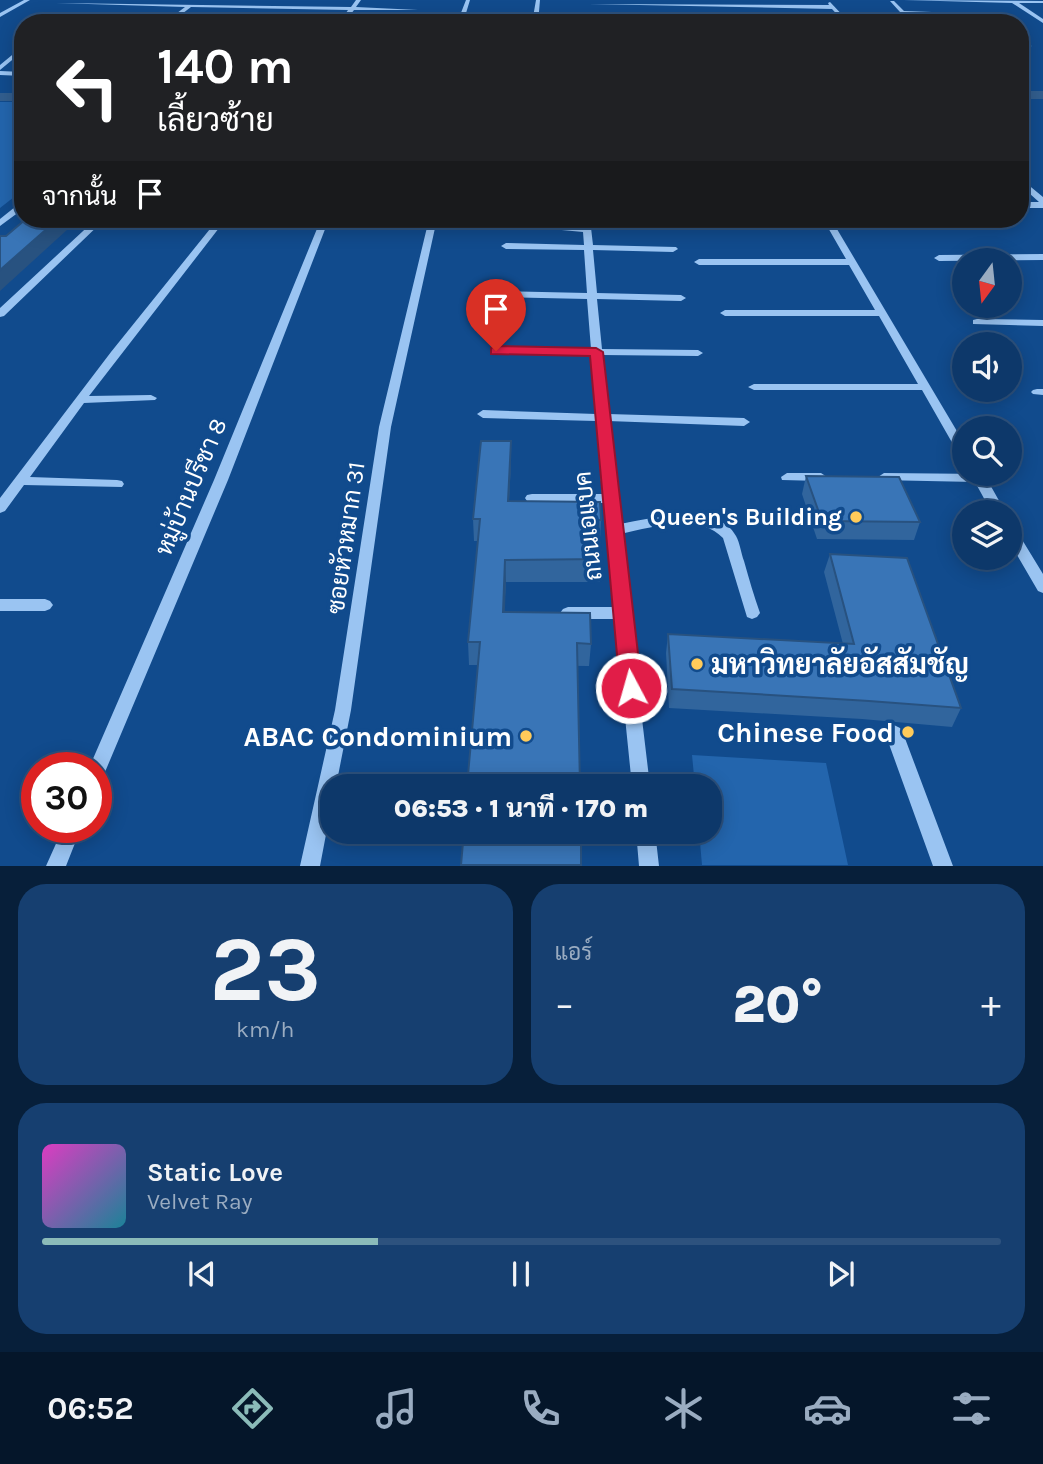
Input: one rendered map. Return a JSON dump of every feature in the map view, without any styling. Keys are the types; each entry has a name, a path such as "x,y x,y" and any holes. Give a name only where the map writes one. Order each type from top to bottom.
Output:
{"street":[{"path":"0,15 28,0"},
{"path":"179,14 198,0"},
{"path":"348,14 359,0"},
{"path":"827,0 840,14"},
{"path":"906,0 1043,2"},
{"path":"947,1 965,14"},
{"path":"1012,1 1043,21"},
{"path":"592,2 833,7"},
{"path":"892,2 904,13 984,14"},
{"path":"58,3 415,10"},
{"path":"0,68 14,56"},
{"path":"1029,189 1043,204"},
{"path":"0,223 14,212"},
{"path":"0,314 91,228"},
{"path":"0,508 215,228"},
{"name":"หมู่บ้านปรีชา 8","path":"105,752 221,480 321,228"},
{"name":"ซอยหัวหมาก 31","path":"310,866 343,710 385,427 431,228"},
{"name":"ถนนเอแบค","path":"586,228 613,530 640,774"},
{"path":"832,228 952,433"},
{"path":"506,246 673,249"},
{"path":"939,258 1043,257"},
{"path":"699,262 852,262"},
{"path":"491,294 681,298"},
{"path":"725,313 883,313"},
{"path":"976,321 1043,323"},
{"path":"496,351 698,353"},
{"path":"754,387 925,387"},
{"path":"82,400 151,398"},
{"path":"483,414 744,422"},
{"path":"869,477 952,476"},
{"path":"787,477 842,477"},
{"path":"22,481 117,484"},
{"path":"532,498 610,499"},
{"path":"613,530 682,520 706,520 722,526 729,536 752,613"},
{"path":"1022,551 1043,587"},
{"path":"0,605 45,605"},
{"path":"547,614 623,613"},
{"path":"894,733 943,866"},
{"path":"56,866 66,843"},
{"path":"646,844 649,866"}],"shaded area":[{"path":"0,102 14,102 14,197 0,208"},
{"path":"692,755 826,763 848,865 702,865 700,844 722,844 722,774 694,774"}],"building":[{"path":"15,228 48,228 0,270 0,236 6,236"},
{"path":"481,441 511,441 508,501 600,502 601,520 598,520 601,559 505,560 503,612 590,613 591,644 577,643 580,774 468,774 480,642 468,642 480,519 473,519"},
{"path":"806,476 899,477 920,522 822,521"},
{"path":"830,554 907,558 961,708 672,689 668,634 854,644"},
{"path":"463,844 581,844 581,865 461,865"}],"waterway":[{"path":"1029,95 1043,95"},
{"path":"0,97 14,97"}],"place":[{"name":"Queen's Building","path":"856,517"},
{"name":"มหาวิทยาลัยอัสสัมชัญ","path":"697,664"},
{"name":"Chinese Food","path":"908,732"},
{"name":"ABAC Condominium","path":"526,736"}],"route":[{"path":"496,351 596,352 607,479 631,688"}]}
